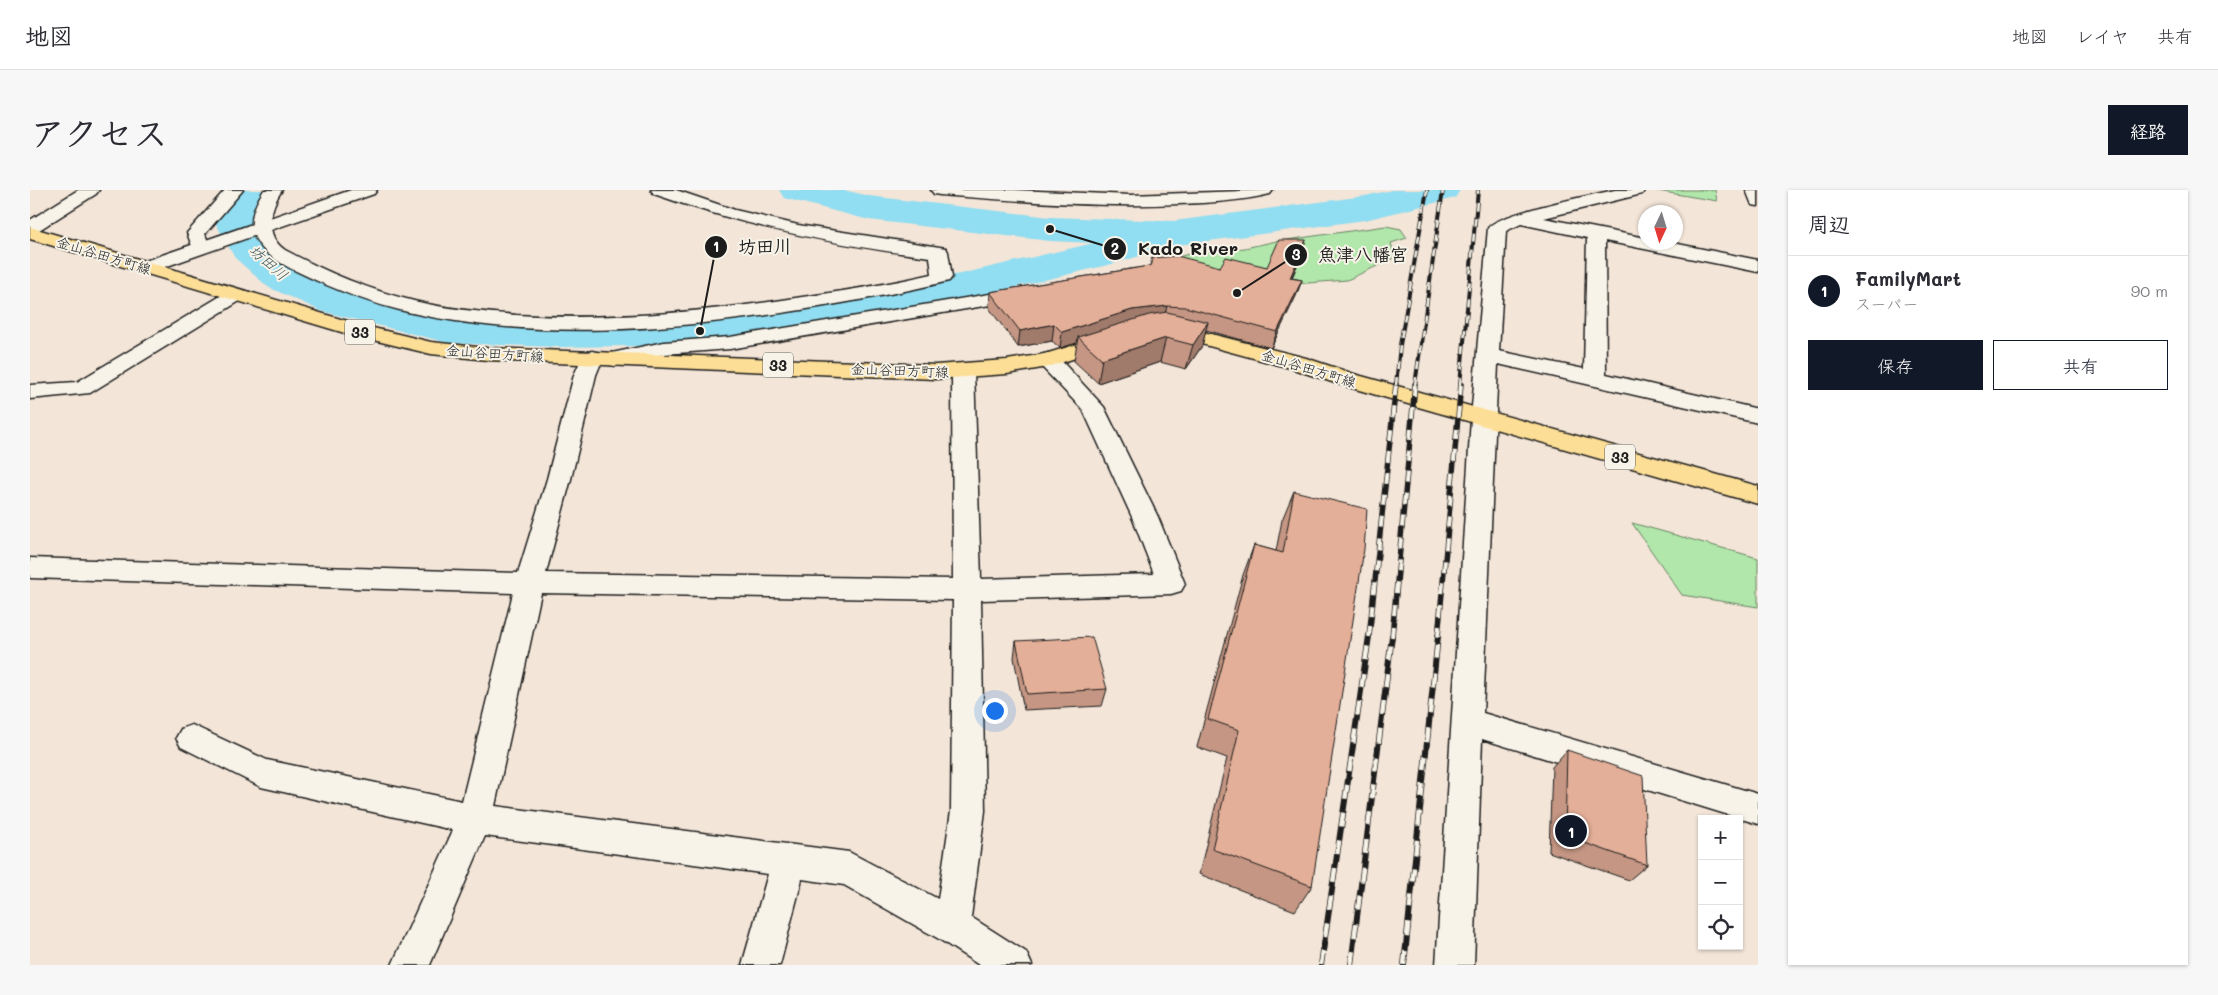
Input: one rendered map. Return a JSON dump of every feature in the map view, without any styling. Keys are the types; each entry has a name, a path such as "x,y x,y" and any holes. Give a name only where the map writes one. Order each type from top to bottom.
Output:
{"main road":[{"name":"金山谷田方町線","path":"30,233 355,330 431,348 487,354 935,372 963,371 1048,360 1139,332 1161,328 1181,331 1758,495"}],"street":[{"path":"30,228 90,190"},
{"path":"209,245 196,233 234,190"},
{"path":"273,190 260,212 258,228 272,250 301,267 357,293 416,308 478,317 565,324 694,319 776,308 910,285 942,277 939,252 843,240 762,223 707,208 660,190"},
{"path":"146,267 368,190"},
{"path":"940,190 997,192 1094,200 1174,199 1264,190"},
{"path":"1455,965 1482,418 1497,228 1518,219 1636,190"},
{"path":"1518,219 1758,266"},
{"path":"1595,378 1596,234"},
{"path":"411,965 475,819 529,584 559,479 585,375 604,358 664,348 730,344 1042,291"},
{"path":"30,392 82,388 236,295"},
{"path":"1488,355 1758,416"},
{"path":"30,568 529,584 967,590 1171,584 1145,518 1092,408 1048,360"},
{"path":"952,926 968,812 967,590 963,371"},
{"path":"1468,721 1758,809"},
{"path":"192,738 261,773 475,819 849,869 952,926 1013,965"},
{"path":"761,965 789,861"}],"green space":[{"path":"1652,190 1715,190 1717,201"},
{"path":"1386,226 1401,229 1407,238 1391,243 1393,250 1392,259 1347,280 1295,284 1171,270 1150,264 1193,253 1245,248 1272,242"},
{"path":"1632,523 1758,558 1758,607 1682,595"}],"building":[{"path":"1279,240 1306,240 1290,278 1302,280 1277,332 1185,307 1167,306 1132,310 1062,332 1054,324 1020,331 990,292 1149,266 1152,264 1152,258 1177,256 1220,267 1226,257 1267,267"},
{"path":"1167,312 1208,322 1193,345 1166,338 1102,359 1078,337 1149,315"},
{"path":"1294,491 1367,509 1364,549 1312,886 1212,849 1239,730 1208,719 1254,545 1283,553"},
{"path":"1092,637 1107,689 1027,694 1016,641"},
{"path":"1567,750 1643,776 1647,865 1565,836"}],"waterway":[{"name":"坊田川","path":"257,190 242,208 236,224 250,249 283,278 337,301 449,329 560,333 700,331 960,287 1097,255 1174,233"},
{"path":"798,190 869,208 1050,229 1174,233"},
{"path":"1174,233 1365,208 1441,190"}],"railway":[{"path":"1396,385 1400,345 1427,190"},
{"path":"1415,385 1443,190"},
{"path":"1460,385 1478,190"},
{"path":"1369,637 1396,384"},
{"path":"1392,637 1415,384"},
{"path":"1438,637 1461,384"},
{"path":"1321,965 1369,636"},
{"path":"1351,965 1392,636"},
{"path":"1404,965 1438,636"}],"place":[{"name":"Kado River","path":"1050,229"},
{"name":"魚津八幡宮","path":"1237,293"},
{"name":"坊田川","path":"700,331"},
{"name":"FamilyMart","path":"1571,831"}]}
